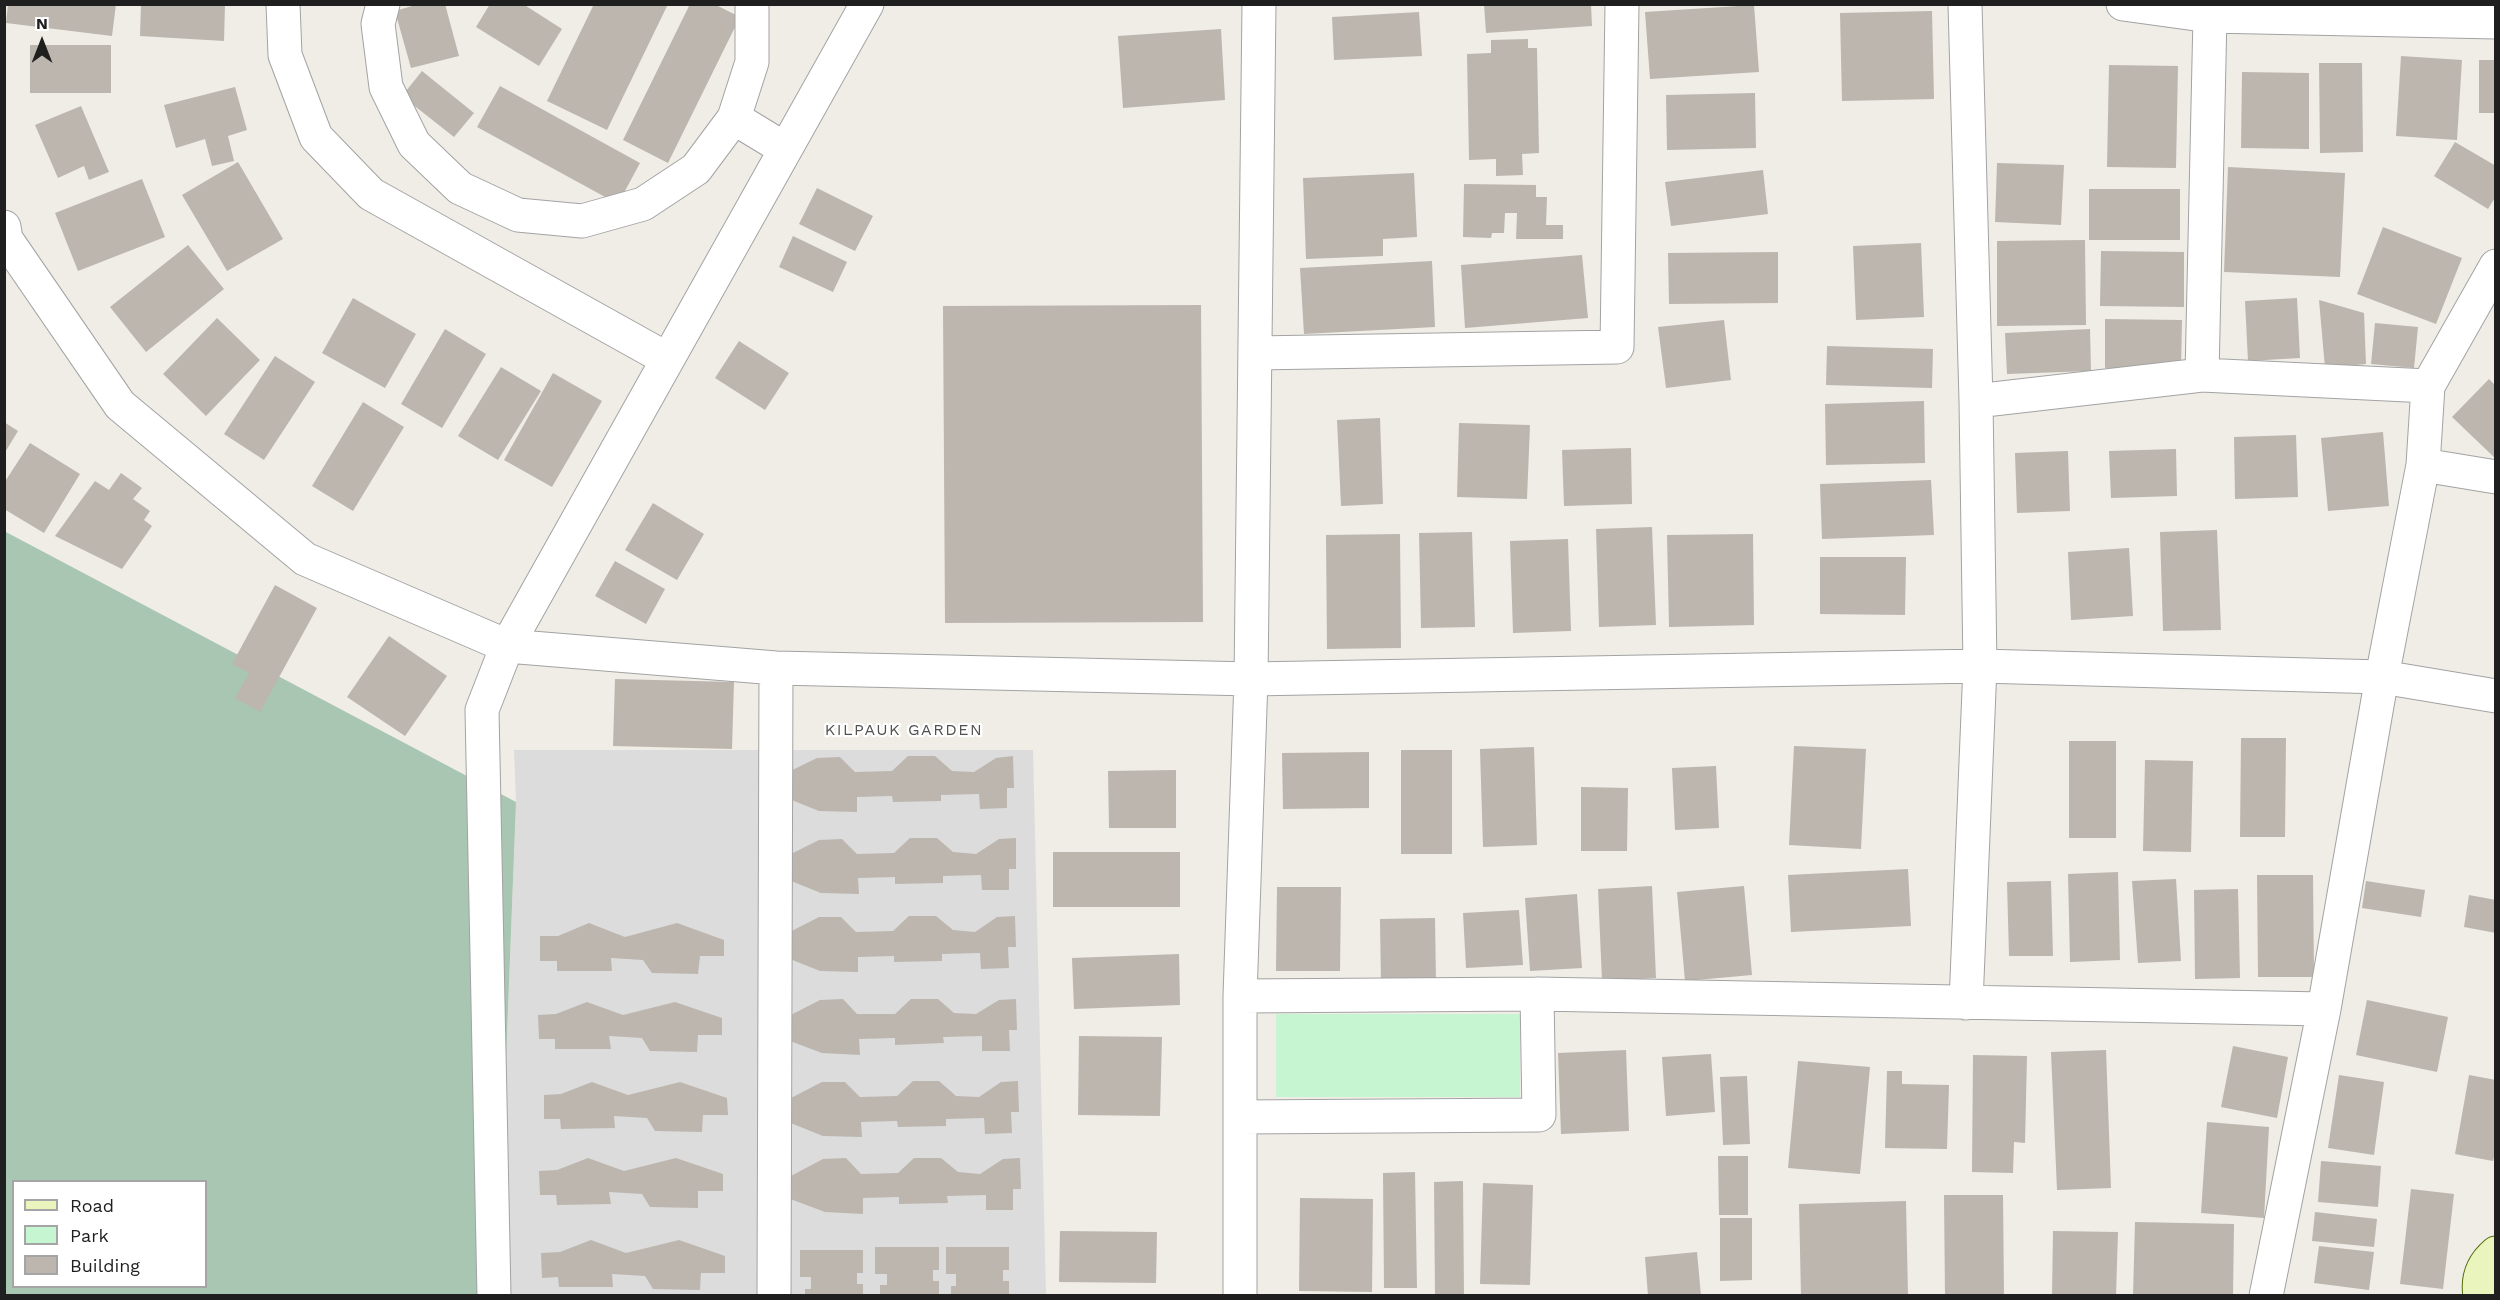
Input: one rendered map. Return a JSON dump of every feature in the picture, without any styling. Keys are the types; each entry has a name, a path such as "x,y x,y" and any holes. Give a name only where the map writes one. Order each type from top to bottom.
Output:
{"main road":[{"path":"2480,1296 2478,1286 2481,1272 2496,1253"}],"street":[{"path":"283,4 285,55 316,138 371,194 667,359"},
{"path":"383,4 378,24 386,87 414,144 460,188 518,215 582,221 643,204 696,169 734,118 752,62 752,4"},
{"path":"494,1296 482,710 507,646 867,4"},
{"path":"1240,1296 1240,996 1251,679 1259,4"},
{"path":"1255,353 1617,347 1622,4"},
{"path":"1965,4 1976,401 1980,666 1966,1003"},
{"path":"2123,4 2172,7 2210,16 2496,22"},
{"path":"2202,375 2210,16"},
{"path":"734,118 785,149"},
{"path":"4,227 6,239 120,405 156,435 305,559 507,646 776,668 1251,679 1980,666 2382,678 2496,696"},
{"path":"2265,1296 2324,1009 2382,678 2423,465 2428,386 2496,266"},
{"path":"1976,401 2202,375 2428,386"},
{"path":"2423,465 2496,477"},
{"path":"774,1296 776,668"},
{"path":"1240,996 1537,994 2324,1009"},
{"path":"1240,1117 1539,1115 1537,994"}],"shaded area":[{"path":"514,750 1033,750 1046,1295 497,1296 516,802"}],"green space":[{"path":"4,531 516,802 497,1295 5,1295"},
{"path":"1276,1014 1520,1014 1520,1097 1276,1097"}],"building":[{"path":"8,4 116,4 112,36 6,23"},
{"path":"141,4 225,4 224,41 140,36"},
{"path":"419,4 445,4 459,56 411,68 395,11"},
{"path":"490,4 523,4 562,29 539,66 476,27"},
{"path":"594,4 668,4 607,130 547,101"},
{"path":"690,4 714,4 740,17 668,163 623,140"},
{"path":"1484,4 1591,4 1592,26 1486,33"},
{"path":"1754,5 1759,72 1650,79 1645,12"},
{"path":"1932,11 1934,99 1842,101 1840,13"},
{"path":"1419,12 1422,56 1334,60 1332,17"},
{"path":"1221,29 1225,100 1123,108 1118,36"},
{"path":"1528,39 1528,48 1537,48 1539,153 1522,154 1523,175 1496,176 1496,159 1469,160 1467,54 1491,53 1491,40"},
{"path":"30,45 111,45 111,93 30,93"},
{"path":"2401,56 2462,60 2457,140 2396,136"},
{"path":"2479,60 2496,60 2496,113 2479,113"},
{"path":"2319,63 2362,63 2363,152 2320,153"},
{"path":"2109,65 2178,66 2176,168 2107,167"},
{"path":"422,71 474,113 454,137 402,96"},
{"path":"2242,72 2309,73 2309,149 2241,148"},
{"path":"500,86 640,163 618,204 477,127"},
{"path":"235,87 247,130 228,136 234,161 212,166 205,139 176,148 164,105"},
{"path":"1755,93 1756,148 1667,150 1666,95"},
{"path":"81,106 109,172 89,180 84,166 58,178 35,125"},
{"path":"2455,142 2496,166 2496,196 2488,209 2434,176"},
{"path":"238,162 283,239 227,271 182,195"},
{"path":"1997,163 2064,165 2061,225 1995,222"},
{"path":"2228,167 2345,173 2340,277 2224,272"},
{"path":"1763,170 1768,214 1671,226 1665,182"},
{"path":"1414,173 1417,237 1383,239 1383,256 1306,259 1303,178"},
{"path":"142,179 165,237 78,271 55,213"},
{"path":"1464,184 1536,185 1536,197 1547,197 1546,225 1563,225 1563,239 1516,239 1517,213 1505,213 1504,233 1492,233 1491,238 1463,237"},
{"path":"817,188 873,216 855,251 799,224"},
{"path":"2089,189 2180,189 2180,240 2089,240"},
{"path":"2383,227 2462,258 2436,324 2357,294"},
{"path":"793,236 847,262 833,292 779,267"},
{"path":"2085,240 2086,325 1997,326 1997,241"},
{"path":"1921,243 1924,317 1856,320 1853,246"},
{"path":"188,245 224,289 146,352 110,307"},
{"path":"2101,251 2184,252 2184,307 2100,306"},
{"path":"1778,252 1778,303 1669,304 1668,253"},
{"path":"1582,255 1588,318 1465,328 1461,265"},
{"path":"1432,261 1435,327 1304,334 1300,268"},
{"path":"353,298 416,334 385,388 322,353"},
{"path":"2297,298 2300,358 2248,361 2245,301"},
{"path":"2319,300 2364,313 2366,364 2325,368"},
{"path":"1201,305 1203,622 945,623 943,306"},
{"path":"217,318 260,360 206,416 163,374"},
{"path":"2105,319 2182,320 2181,368 2105,368"},
{"path":"1724,320 1731,380 1666,388 1658,327"},
{"path":"2375,323 2418,327 2414,368 2371,364"},
{"path":"445,329 486,354 442,428 401,404"},
{"path":"2090,329 2091,371 2007,374 2005,333"},
{"path":"739,341 789,373 765,410 715,378"},
{"path":"1827,346 1933,349 1932,388 1826,385"},
{"path":"275,356 315,382 264,460 224,434"},
{"path":"501,367 541,391 498,460 458,436"},
{"path":"553,373 602,401 552,487 504,460"},
{"path":"2489,379 2496,386 2496,459 2452,417"},
{"path":"1924,401 1925,463 1826,465 1825,404"},
{"path":"363,402 404,427 353,511 312,486"},
{"path":"1380,418 1383,504 1341,506 1337,420"},
{"path":"4,422 18,431 4,454"},
{"path":"1459,423 1530,425 1527,499 1457,497"},
{"path":"2383,432 2389,506 2328,511 2321,438"},
{"path":"2296,435 2298,497 2235,499 2234,437"},
{"path":"30,443 80,474 44,533 4,509 4,483"},
{"path":"1631,448 1632,504 1564,506 1562,450"},
{"path":"2176,449 2177,496 2111,498 2109,451"},
{"path":"2068,451 2070,511 2017,513 2015,453"},
{"path":"121,473 142,488 133,499 150,511 144,520 152,526 122,569 55,536 95,481 109,490"},
{"path":"1931,480 1934,535 1822,539 1820,484"},
{"path":"653,503 704,534 677,580 625,550"},
{"path":"1652,527 1656,625 1599,627 1596,529"},
{"path":"2217,530 2221,630 2163,631 2160,532"},
{"path":"1472,532 1475,627 1421,628 1419,533"},
{"path":"1400,534 1401,648 1327,649 1326,535"},
{"path":"1753,534 1754,625 1669,627 1667,535"},
{"path":"1568,539 1571,631 1513,633 1510,541"},
{"path":"2129,548 2133,616 2071,620 2068,552"},
{"path":"1820,557 1906,557 1905,615 1820,614"},
{"path":"615,561 665,589 646,624 595,596"},
{"path":"275,585 317,608 260,712 235,698 249,673 232,664"},
{"path":"389,636 447,676 405,736 347,697"},
{"path":"615,679 734,682 732,749 613,746"},
{"path":"2241,738 2286,738 2285,837 2240,837"},
{"path":"2069,741 2116,741 2116,838 2069,838"},
{"path":"1794,746 1866,749 1861,849 1789,845"},
{"path":"1534,747 1537,845 1483,847 1480,749"},
{"path":"1401,750 1452,750 1452,854 1401,854"},
{"path":"1369,752 1369,808 1283,809 1282,753"},
{"path":"908,756 935,756 952,771 974,772 996,758 1013,756 1014,788 1007,788 1007,808 980,809 979,794 941,795 941,801 893,802 892,796 857,797 857,812 819,811 779,795 778,777 817,758 840,757 855,772 892,771"},
{"path":"2145,760 2193,761 2191,852 2143,851"},
{"path":"1716,766 1719,828 1675,830 1672,768"},
{"path":"1176,770 1176,828 1109,828 1108,771"},
{"path":"1581,787 1628,788 1627,851 1581,851"},
{"path":"910,838 937,838 953,852 976,854 999,839 1016,838 1016,869 1009,869 1009,890 982,890 981,875 943,876 943,883 895,884 895,877 858,878 859,894 821,893 781,877 781,859 819,840 842,839 857,854 894,853"},
{"path":"1053,852 1180,852 1180,907 1053,907"},
{"path":"1908,869 1911,926 1791,932 1788,875"},
{"path":"2118,872 2120,960 2070,962 2068,874"},
{"path":"2257,875 2313,875 2314,977 2258,977"},
{"path":"2176,879 2181,961 2138,963 2132,881"},
{"path":"2051,881 2053,956 2009,956 2007,882"},
{"path":"2366,881 2425,890 2421,917 2362,908"},
{"path":"1652,886 1656,978 1602,981 1598,889"},
{"path":"1744,886 1752,975 1685,981 1677,892"},
{"path":"1277,887 1341,887 1340,971 1276,971"},
{"path":"2238,889 2240,978 2195,979 2194,890"},
{"path":"1577,894 1582,968 1530,971 1525,898"},
{"path":"2469,895 2496,900 2496,933 2464,927"},
{"path":"1519,910 1523,965 1466,968 1463,913"},
{"path":"909,916 936,916 953,930 975,932 997,917 1015,916 1016,947 1008,947 1009,968 981,969 980,953 942,954 942,961 894,962 894,956 858,957 858,972 820,971 780,955 780,937 819,917 841,917 856,932 893,931"},
{"path":"1435,918 1436,984 1381,985 1380,919"},
{"path":"589,923 625,937 677,923 724,940 724,956 700,956 698,974 652,973 643,960 611,958 612,971 557,971 557,961 540,961 540,936 558,936"},
{"path":"1179,954 1180,1005 1074,1009 1072,958"},
{"path":"843,999 857,1014 895,1014 911,999 938,999 954,1013 976,1014 999,1000 1016,999 1017,1030 1009,1030 1010,1051 982,1051 982,1036 943,1037 944,1043 895,1045 895,1038 859,1039 860,1055 822,1053 782,1038 781,1020 820,1000"},
{"path":"2367,1000 2448,1017 2437,1072 2356,1055"},
{"path":"587,1002 623,1015 675,1002 722,1018 722,1035 698,1035 697,1052 650,1051 642,1038 609,1036 611,1049 555,1049 555,1039 539,1039 538,1015 556,1014"},
{"path":"1079,1036 1162,1037 1160,1116 1078,1115"},
{"path":"2233,1046 2288,1057 2277,1118 2221,1107"},
{"path":"1626,1050 1629,1131 1561,1134 1558,1053"},
{"path":"2106,1050 2111,1188 2057,1190 2051,1052"},
{"path":"1711,1054 1715,1112 1666,1116 1662,1057"},
{"path":"1973,1055 2027,1056 2025,1143 2014,1142 2013,1173 1972,1172"},
{"path":"1798,1061 1870,1067 1860,1174 1788,1168"},
{"path":"1887,1071 1902,1071 1902,1084 1949,1085 1947,1149 1885,1148"},
{"path":"2339,1075 2384,1082 2374,1155 2328,1148"},
{"path":"2469,1075 2496,1080 2496,1150 2493,1161 2455,1154"},
{"path":"1747,1076 1750,1144 1723,1145 1720,1077"},
{"path":"913,1081 939,1081 956,1096 979,1097 1001,1082 1018,1081 1019,1112 1011,1112 1012,1133 985,1134 984,1118 946,1119 946,1126 898,1127 897,1121 861,1122 862,1137 823,1136 783,1120 783,1102 822,1082 845,1082 860,1097 897,1096"},
{"path":"592,1082 628,1095 680,1082 727,1098 728,1115 703,1115 702,1132 655,1131 647,1118 614,1116 615,1128 561,1129 560,1119 544,1119 544,1095 561,1094"},
{"path":"2207,1122 2269,1127 2264,1218 2201,1213"},
{"path":"1718,1156 1748,1156 1748,1215 1719,1215"},
{"path":"588,1158 624,1171 676,1158 723,1174 723,1191 698,1191 698,1208 650,1207 642,1194 609,1192 611,1204 557,1205 556,1195 540,1195 539,1171 557,1170"},
{"path":"846,1158 861,1174 898,1173 914,1158 941,1158 958,1172 980,1174 1003,1159 1020,1158 1021,1189 1013,1189 1013,1210 986,1210 986,1195 947,1196 948,1203 899,1204 899,1197 863,1198 863,1214 825,1212 785,1197 785,1179 823,1159"},
{"path":"2321,1161 2381,1166 2378,1207 2318,1202"},
{"path":"1415,1172 1417,1288 1384,1288 1383,1173"},
{"path":"1463,1181 1464,1296 1435,1296 1434,1182"},
{"path":"1483,1183 1533,1185 1530,1285 1480,1284"},
{"path":"2411,1189 2454,1194 2443,1289 2400,1284"},
{"path":"1944,1195 2003,1195 2004,1296 1945,1296"},
{"path":"1300,1198 1373,1199 1372,1292 1299,1291"},
{"path":"1906,1201 1908,1296 1801,1296 1799,1204"},
{"path":"2315,1212 2377,1219 2374,1247 2312,1241"},
{"path":"1720,1218 1752,1218 1752,1280 1720,1281"},
{"path":"2135,1222 2234,1224 2233,1296 2133,1296"},
{"path":"1060,1231 1157,1232 1156,1283 1059,1282"},
{"path":"2053,1231 2118,1232 2116,1296 2052,1296"},
{"path":"591,1240 626,1253 679,1240 725,1256 725,1273 701,1273 700,1290 653,1289 645,1276 612,1274 613,1287 559,1287 558,1277 542,1278 541,1253 560,1252"},
{"path":"2319,1246 2374,1252 2369,1290 2314,1283"},
{"path":"875,1247 939,1247 939,1270 933,1270 933,1281 939,1281 939,1296 880,1296 880,1285 887,1285 887,1274 875,1274"},
{"path":"946,1247 1009,1247 1009,1270 1003,1270 1003,1281 1009,1281 1009,1296 951,1296 951,1286 956,1286 956,1274 946,1274"},
{"path":"800,1250 863,1250 863,1273 857,1273 857,1284 863,1284 863,1296 805,1296 805,1289 811,1289 811,1277 800,1277"},
{"path":"1697,1252 1701,1296 1648,1296 1645,1257"}],"district":[{"name":"KILPAUK GARDEN","path":"904,730"}]}
